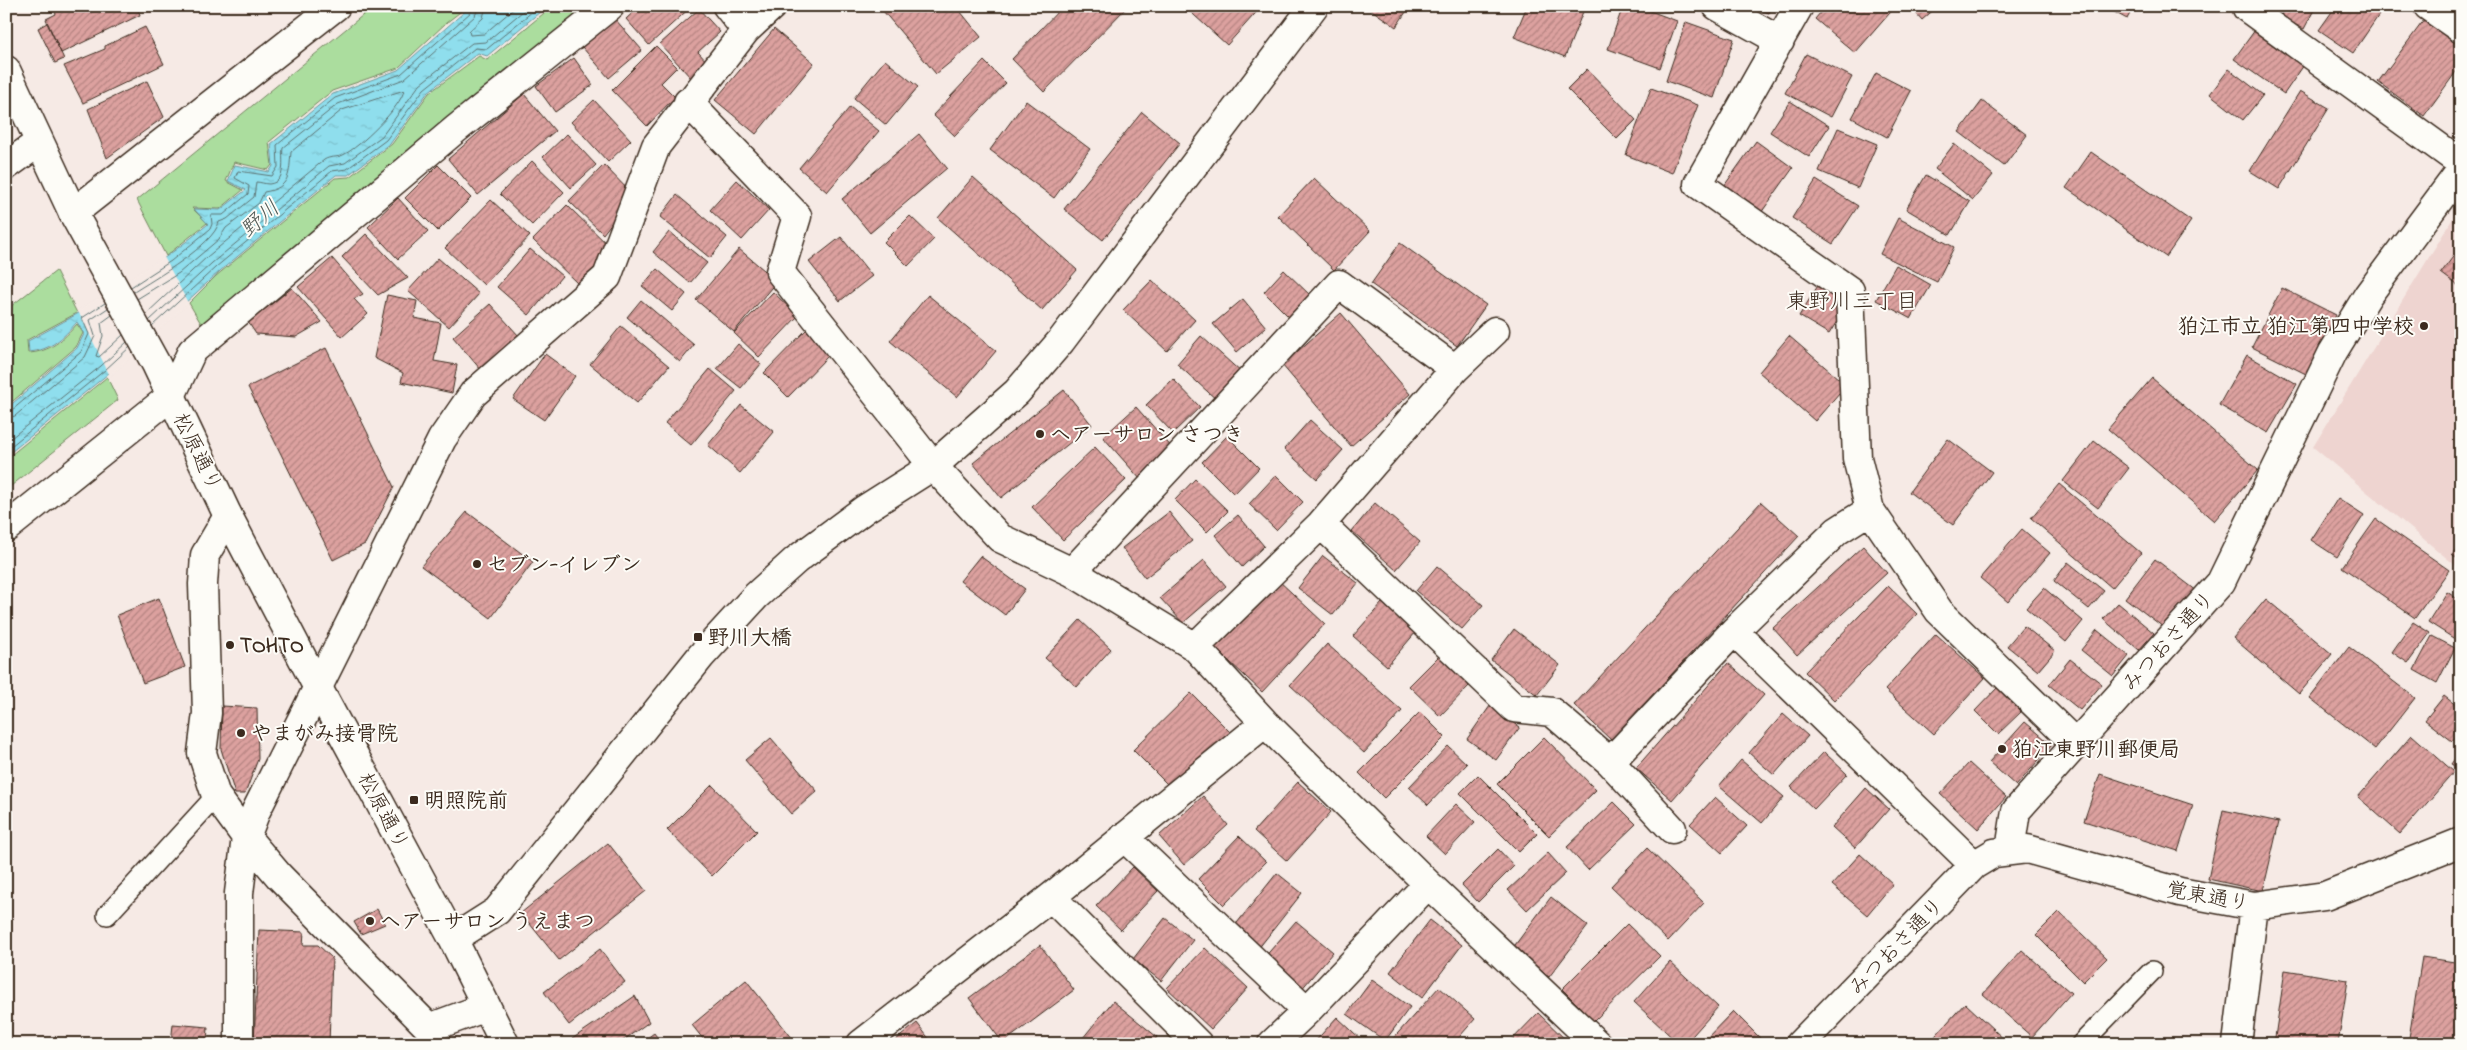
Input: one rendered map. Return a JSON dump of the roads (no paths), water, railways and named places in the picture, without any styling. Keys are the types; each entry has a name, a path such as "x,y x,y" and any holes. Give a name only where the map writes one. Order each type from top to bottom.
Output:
{"street":[{"path":"6,70 38,142 78,223 336,6"},
{"path":"6,528 171,396 192,351 456,129 610,6"},
{"path":"727,6 746,30"},
{"path":"239,1044 238,893 246,836 442,439 472,394 608,277 656,146 688,102 746,30 772,6"},
{"path":"453,939 497,911 701,656 756,596 796,560 866,509 933,466 1017,392 1055,347 1314,6"},
{"path":"1717,6 1780,41"},
{"path":"1799,6 1698,184 1850,291 1856,458 1870,510 1939,611 2075,743"},
{"path":"2428,6 2461,29"},
{"path":"2247,8 2461,162"},
{"path":"688,102 797,216 780,272 933,466 1000,538 1072,572 1195,647 1265,723 1428,884 1597,1044"},
{"path":"6,166 38,142"},
{"name":"みつおさ通り","path":"1800,1044 1974,865 1994,853 2010,850 2016,811 2221,582 2332,352 2374,287 2461,170"},
{"name":"松原通り","path":"78,223 156,364 228,516 453,939 505,1044"},
{"path":"1072,572 1339,284 1456,369"},
{"path":"1195,647 1321,524 1456,369 1495,332"},
{"path":"1610,762 1734,631 1837,531 1870,510"},
{"path":"228,516 205,555 203,584 207,713 202,753 216,796 279,876 429,1028 486,1007"},
{"path":"1321,524 1514,708 1552,712 1610,762 1672,829"},
{"path":"1734,631 1974,865"},
{"path":"861,1044 1051,897 1265,723"},
{"path":"1124,837 1307,1012"},
{"name":"覚東通り","path":"2010,850 2040,851 2113,874 2180,892 2254,906 2325,896 2461,842"},
{"path":"1272,1044 1307,1012 1428,884"},
{"path":"1051,897 1198,1044"},
{"path":"2236,1044 2254,906"}],"lane":[{"path":"107,915 216,796"},
{"path":"2081,1044 2152,971"}],"water":[{"name":"野川","path":"471,6 546,7 487,56 478,53 428,92 390,144 348,175 336,175 220,271 108,374 6,456 6,409 77,348 84,334 77,322 61,338 44,349 29,352 28,341 121,287 187,241 208,224 194,209 220,210 246,190 228,181 235,165 269,172 273,166 271,144 333,94 398,70"}],"place":[{"name":"狛江市立 狛江第四中学校","path":"2424,326"},
{"name":"ヘアーサロン さつき","path":"1040,434"},
{"name":"セブン-イレブン","path":"477,564"},
{"name":"野川大橋","path":"698,637"},
{"name":"TOHTO","path":"230,645"},
{"name":"やまがみ接骨院","path":"241,733"},
{"name":"狛江東野川郵便局","path":"2002,749"},
{"name":"明照院前","path":"414,800"},
{"name":"ヘアーサロン うえまつ","path":"370,921"}],"district":[{"name":"東野川三丁目","path":"1852,300"}]}
